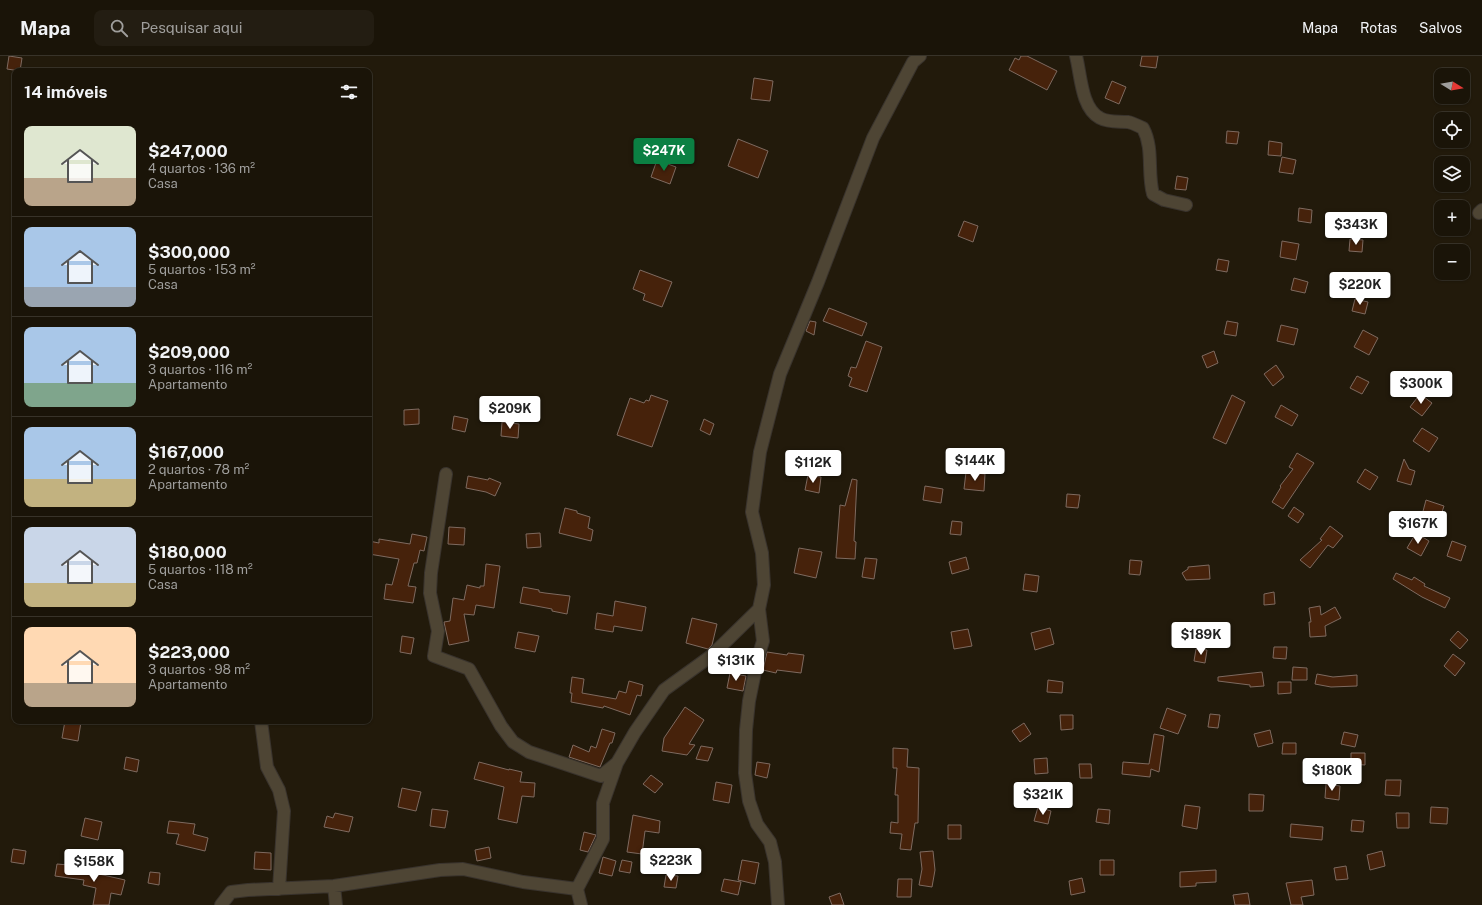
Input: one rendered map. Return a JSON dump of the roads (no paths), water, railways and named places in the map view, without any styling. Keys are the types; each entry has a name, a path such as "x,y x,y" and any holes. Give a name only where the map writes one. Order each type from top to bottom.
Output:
{"street":[{"path":"778,905 775,862 770,842 757,824 749,801 745,773 746,730 749,701 758,657 763,641 759,609 764,585 762,553 752,512 760,452 780,374 818,282 873,138 913,62 920,56"},
{"path":"1076,56 1084,94 1090,110 1100,119 1112,122 1129,122 1143,128 1148,137 1150,151 1150,184 1153,194 1164,200 1186,205"},
{"path":"446,474 431,573 430,592 438,631 434,656 469,669 501,726 513,742 529,752 601,776 617,763"},
{"path":"581,905 577,890 603,840 603,803 617,763 664,690 711,656 759,609"},
{"path":"261,724 267,767 279,790 284,811 279,889"},
{"path":"221,905 231,892 334,886 440,870 463,869 523,882 577,890"},
{"path":"334,886 336,905"}]}
